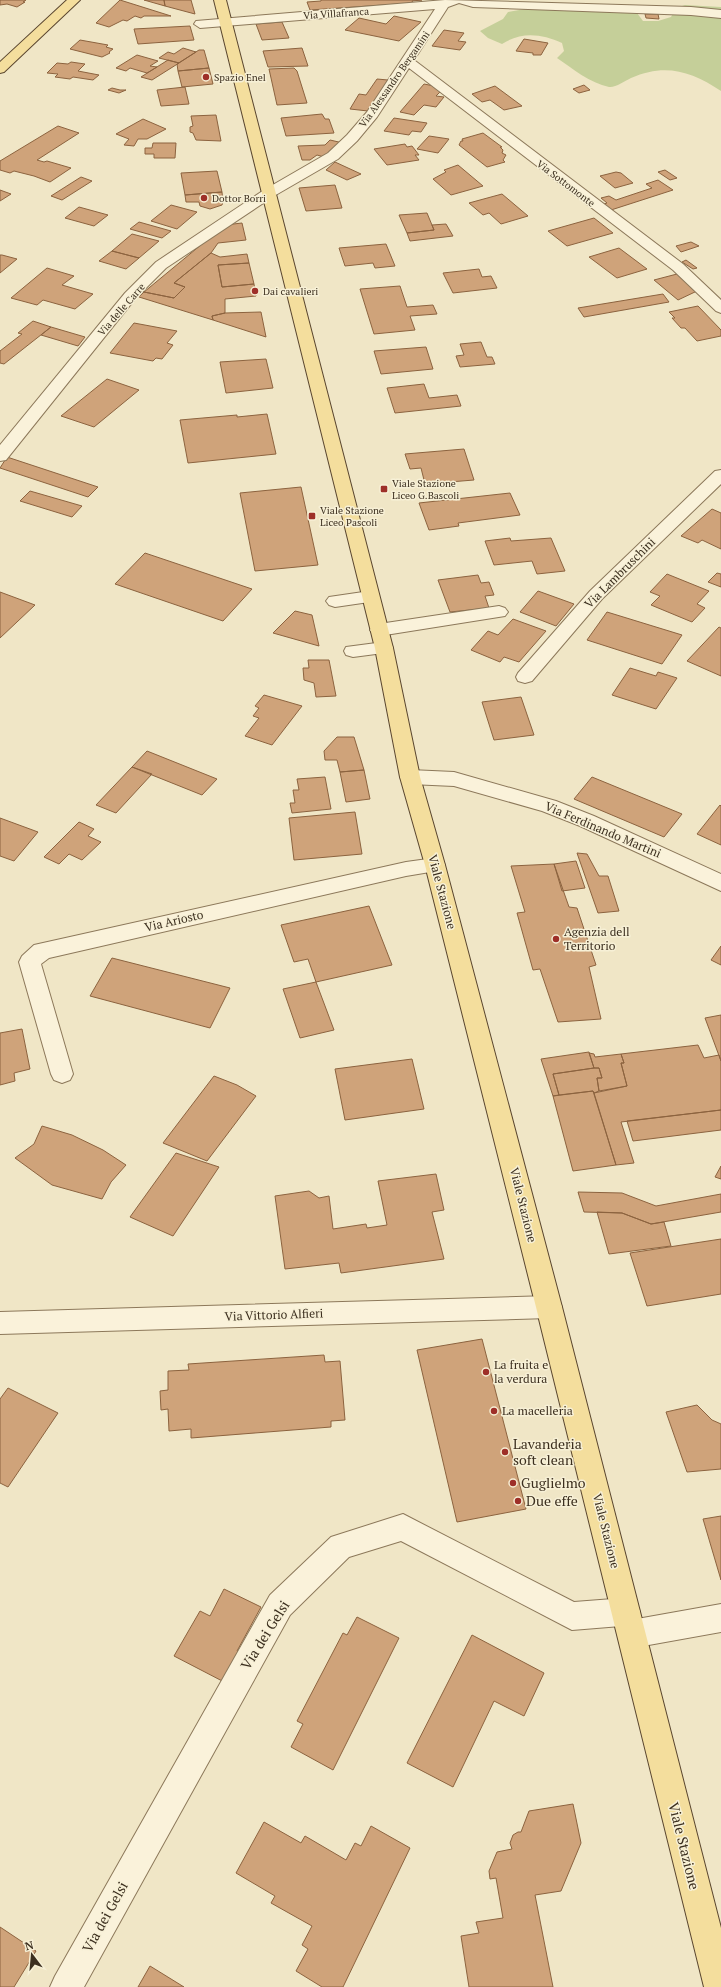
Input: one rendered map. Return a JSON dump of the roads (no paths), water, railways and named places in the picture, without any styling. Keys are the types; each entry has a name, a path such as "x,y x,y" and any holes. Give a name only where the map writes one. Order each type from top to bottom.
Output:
{"main road":[{"path":"0,69 74,0"},
{"name":"Viale Stazione","path":"220,0 227,22 247,107 384,648 410,777 435,865 549,1306 720,1987"}],"street":[{"path":"462,0 473,3 691,11 721,14"},
{"path":"636,0 721,4"},
{"name":"Via Villafranca","path":"200,24 450,2"},
{"name":"Via Alessandro Bergamini","path":"269,193 333,156 352,138 372,114 450,2"},
{"name":"Via Sottomonte","path":"408,62 678,267 721,308"},
{"name":"Via delle Carre","path":"0,456 130,296 161,265 269,193"},
{"name":"Via Lambruschini","path":"525,677 596,595 721,475"},
{"path":"335,601 370,597"},
{"path":"379,630 498,612"},
{"path":"353,651 384,648"},
{"name":"Via Ferdinando Martini","path":"410,777 454,779 549,806 588,821 721,883"},
{"name":"Via Ariosto","path":"62,1074 30,962 42,951 406,869 435,865"},
{"name":"Via Vittorio Alfieri","path":"0,1323 549,1306"},
{"name":"Via dei Gelsi","path":"66,1987 280,1605 341,1546 403,1527 572,1616 629,1623"},
{"path":"629,1623 721,1618"}],"place":[{"name":"Spazio Enel","path":"206,77"},
{"name":"Dottor Borri","path":"204,198"},
{"name":"Dai cavalieri","path":"255,291"},
{"name":"Viale Stazione Liceo G.Bascoli","path":"384,489"},
{"name":"Viale Stazione Liceo Pascoli","path":"312,516"},
{"name":"Agenzia dell Territorio","path":"556,939"},
{"name":"La fruita e la verdura","path":"486,1372"},
{"name":"La macelleria","path":"494,1411"},
{"name":"Lavanderia soft clean","path":"505,1452"},
{"name":"Guglielmo","path":"513,1483"},
{"name":"Due effe","path":"518,1501"}]}
